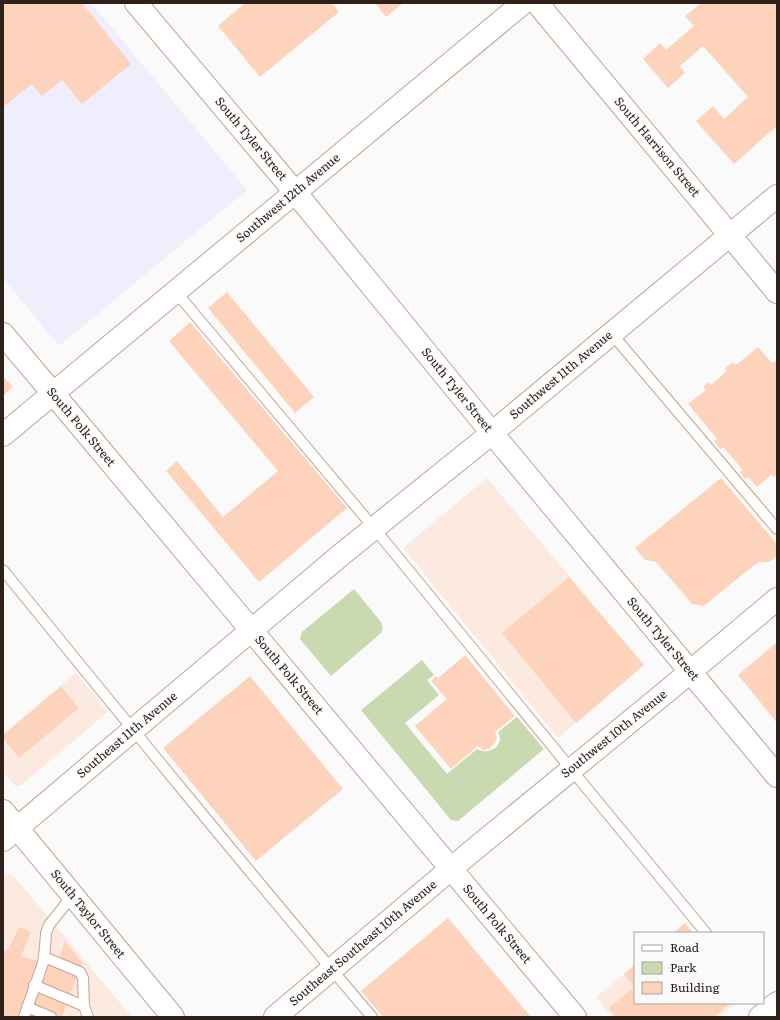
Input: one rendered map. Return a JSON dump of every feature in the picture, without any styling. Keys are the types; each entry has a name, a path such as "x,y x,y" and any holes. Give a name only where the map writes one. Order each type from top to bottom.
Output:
{"street":[{"name":"South Tyler Street","path":"136,3 295,192 492,433 777,776"},
{"name":"Southwest 12th Avenue","path":"3,436 523,3"},
{"name":"South Harrison Street","path":"537,3 777,292"},
{"name":"Southwest 11th Avenue","path":"252,630 374,528 612,334 777,196"},
{"name":"South Polk Street","path":"3,334 575,1017"},
{"name":"Southwest 10th Avenue","path":"451,869 777,599"},
{"name":"Southeast 11th Avenue","path":"10,834 252,630"},
{"name":"South Taylor Street","path":"3,811 10,834 73,895 169,1016"},
{"name":"Southeast Southeast 10th Avenue","path":"275,1017 451,869"}],"lane":[{"path":"176,292 374,528 705,932"},
{"path":"612,334 777,529"},
{"path":"3,570 133,730 372,1017"},
{"path":"24,1017 43,963 46,933 49,925 73,895"},
{"path":"44,957 80,972 83,978 84,1006 88,1017"},
{"path":"34,985 84,1006"},
{"path":"27,1007 52,1017"}],"shaded area":[{"path":"3,3 91,3 247,190 59,346 3,278"},
{"path":"487,478 644,665 558,738 403,548"},
{"path":"76,673 108,712 21,785 15,786 3,772 3,735"},
{"path":"7,874 13,875 132,1017 3,1017 3,878"},
{"path":"634,966 634,1004 735,1004 719,1017 612,1017 596,997"}],"green space":[{"path":"354,589 381,622 383,628 381,633 331,676 300,639 302,632"},
{"path":"422,660 434,675 427,680 439,695 405,723 447,774 477,749 488,751 495,748 500,739 498,732 517,717 544,749 458,821 451,820 361,710"}],"building":[{"path":"3,3 82,3 131,64 82,104 62,80 42,96 32,84 3,107"},
{"path":"245,3 332,3 339,12 260,77 218,26"},
{"path":"375,3 401,3 402,4 386,17"},
{"path":"701,3 777,3 777,126 734,164 696,121 713,106 724,119 748,97 703,46 680,66 685,73 668,88 643,59 660,43 666,50 694,26 685,16"},
{"path":"227,292 314,397 295,413 208,308"},
{"path":"190,322 347,508 259,582 166,471 177,461 223,517 278,471 169,341"},
{"path":"758,347 772,363 775,361 777,363 777,474 774,477 772,474 757,487 748,477 745,479 740,472 743,470 723,447 720,449 714,441 717,439 688,404 706,390 703,387 709,382 711,385 727,371 725,368 733,362 736,365"},
{"path":"3,376 13,387 3,395"},
{"path":"721,478 777,544 777,556 769,562 758,562 704,606 692,604 656,562 645,560 635,548"},
{"path":"569,577 644,665 576,723 502,633"},
{"path":"777,642 777,723 738,675"},
{"path":"465,655 515,716 495,732 497,738 495,743 489,749 483,750 478,746 451,769 415,726 447,699 431,681 436,676 438,678"},
{"path":"250,676 343,789 256,861 163,748"},
{"path":"61,686 79,708 19,758 3,738 3,735"},
{"path":"448,918 531,1017 383,1017 361,991"},
{"path":"685,923 692,932 674,932"},
{"path":"19,927 31,932 21,956 56,967 65,941 82,963 62,1017 3,1017 3,953 9,948"},
{"path":"634,966 634,987 624,974"},
{"path":"634,987 634,1004 730,1004 714,1017 616,1017 609,1008"}]}
